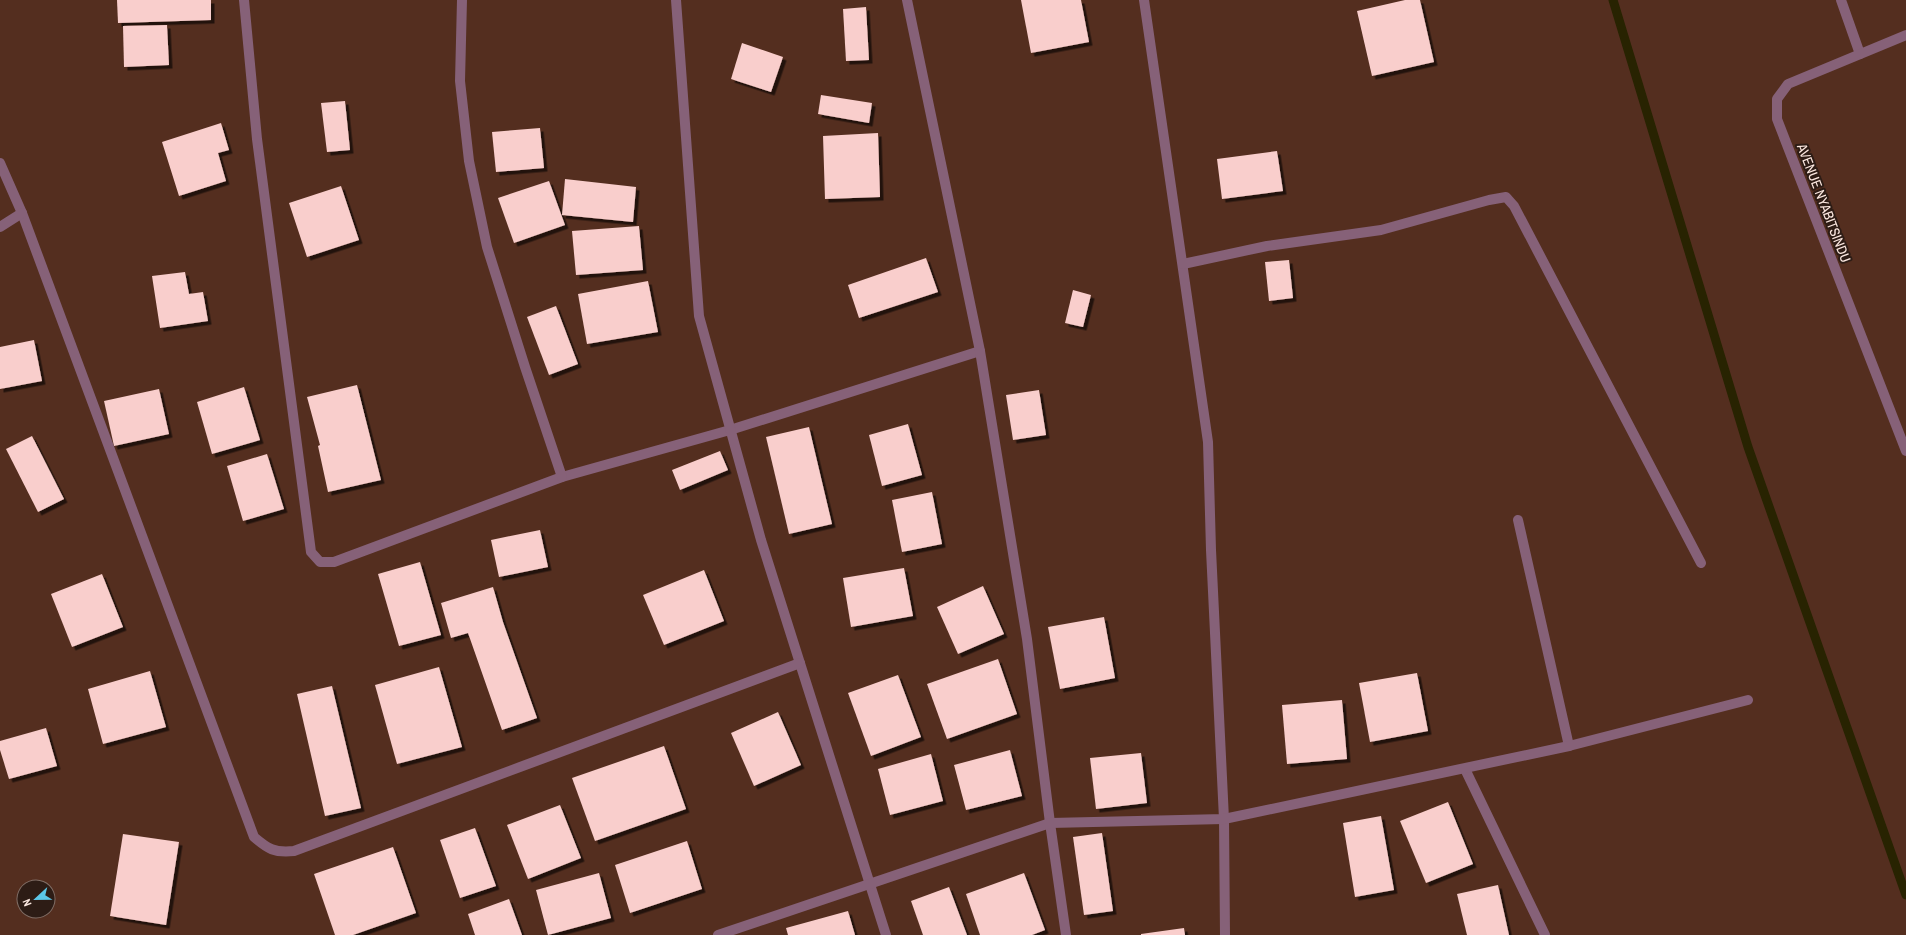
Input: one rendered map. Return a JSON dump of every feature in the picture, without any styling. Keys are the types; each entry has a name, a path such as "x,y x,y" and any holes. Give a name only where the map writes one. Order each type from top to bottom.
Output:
{"street":[{"path":"244,0 258,147 311,552 320,562 334,562 562,477 730,430 980,351"},
{"path":"462,0 460,81 469,161 488,247 524,367 562,477"},
{"path":"676,0 699,316 761,540 886,935"},
{"path":"907,0 980,351 1027,639 1050,823 1066,935"},
{"path":"1144,0 1208,442 1211,550 1224,819 1225,935"},
{"path":"1841,0 1860,54"},
{"name":"AVENUE NYABITSINDU","path":"1906,35 1788,84 1778,99 1777,119 1906,452"},
{"path":"0,163 22,213 254,837 267,849 283,852 294,851 800,663"},
{"path":"1183,264 1267,246 1381,230 1488,200 1506,197 1514,206 1701,563"},
{"path":"0,227 22,213"},
{"path":"1518,520 1569,746"},
{"path":"718,935 1050,823 1224,819 1569,746 1748,700"},
{"path":"1465,769 1545,935"}],"building":[{"path":"117,0 211,0 211,20 118,23"},
{"path":"1021,0 1081,0 1089,42 1031,53"},
{"path":"1405,0 1420,0 1434,62 1372,76 1357,11"},
{"path":"866,7 869,60 846,61 843,9"},
{"path":"167,25 169,65 124,67 123,26"},
{"path":"742,43 783,57 771,92 731,79"},
{"path":"821,95 872,103 869,123 818,114"},
{"path":"345,101 350,150 327,152 321,103"},
{"path":"221,123 229,150 218,153 226,181 179,196 162,142"},
{"path":"540,128 544,168 496,172 492,132"},
{"path":"878,133 880,197 825,199 823,136"},
{"path":"1277,151 1283,191 1222,199 1217,159"},
{"path":"565,179 636,187 633,222 562,215"},
{"path":"549,181 565,225 514,243 498,198"},
{"path":"341,186 359,240 307,257 289,203"},
{"path":"639,226 643,270 576,275 572,231"},
{"path":"926,258 938,292 859,318 848,285"},
{"path":"1289,260 1293,298 1269,301 1265,262"},
{"path":"185,272 189,294 203,292 208,321 160,328 152,276"},
{"path":"648,281 658,332 587,344 578,294"},
{"path":"1073,290 1091,295 1083,327 1065,323"},
{"path":"556,306 578,364 549,375 527,317"},
{"path":"34,340 42,381 0,389 0,347"},
{"path":"357,385 381,480 328,492 318,446 320,445 307,397"},
{"path":"244,387 260,440 212,454 197,402"},
{"path":"159,389 169,434 114,446 104,401"},
{"path":"1039,390 1046,435 1013,440 1006,395"},
{"path":"908,424 922,475 882,486 869,435"},
{"path":"809,427 832,524 789,534 766,437"},
{"path":"32,436 64,499 38,512 6,449"},
{"path":"720,451 728,470 680,490 672,470"},
{"path":"267,454 284,509 243,521 227,466"},
{"path":"932,492 942,544 902,552 892,500"},
{"path":"540,530 548,567 499,577 491,540"},
{"path":"420,562 441,635 399,646 378,574"},
{"path":"904,568 913,616 851,627 843,578"},
{"path":"704,570 724,621 664,645 643,595"},
{"path":"102,574 123,627 72,647 51,594"},
{"path":"983,586 1004,634 958,654 937,607"},
{"path":"493,587 503,622 537,718 502,730 468,633 451,638 441,603"},
{"path":"1104,617 1115,678 1060,689 1048,627"},
{"path":"998,659 1017,714 947,739 927,684"},
{"path":"439,667 462,747 397,764 375,685"},
{"path":"150,671 166,727 103,744 88,689"},
{"path":"1417,673 1428,731 1370,742 1359,683"},
{"path":"898,675 921,737 871,756 848,693"},
{"path":"332,686 361,808 325,816 297,694"},
{"path":"1342,700 1347,759 1287,764 1282,705"},
{"path":"778,712 801,765 754,786 731,733"},
{"path":"46,728 57,766 9,779 0,750 0,741"},
{"path":"664,746 686,809 595,841 572,778"},
{"path":"1010,750 1022,796 966,810 954,765"},
{"path":"1141,753 1147,803 1096,809 1090,758"},
{"path":"931,754 943,801 890,815 878,769"},
{"path":"1448,802 1473,864 1426,883 1400,821"},
{"path":"560,805 581,858 528,879 507,825"},
{"path":"1381,816 1394,890 1355,897 1343,823"},
{"path":"475,828 496,886 460,898 440,840"},
{"path":"1102,833 1113,911 1084,915 1073,837"},
{"path":"123,834 179,842 166,925 110,916"},
{"path":"687,841 702,889 630,913 615,865"},
{"path":"393,847 416,913 353,935 335,935 314,874"},
{"path":"599,873 611,918 548,935 536,890"},
{"path":"1024,873 1045,930 1032,935 980,935 966,894"},
{"path":"1498,885 1509,935 1467,935 1457,894"},
{"path":"949,887 967,935 923,935 911,901"},
{"path":"509,899 522,935 475,935 468,914"},
{"path":"848,911 855,935 788,935 786,928"},
{"path":"1184,928 1185,935 1141,935 1141,934"}],"waterway":[{"path":"1613,0 1748,447 1906,895"}]}
